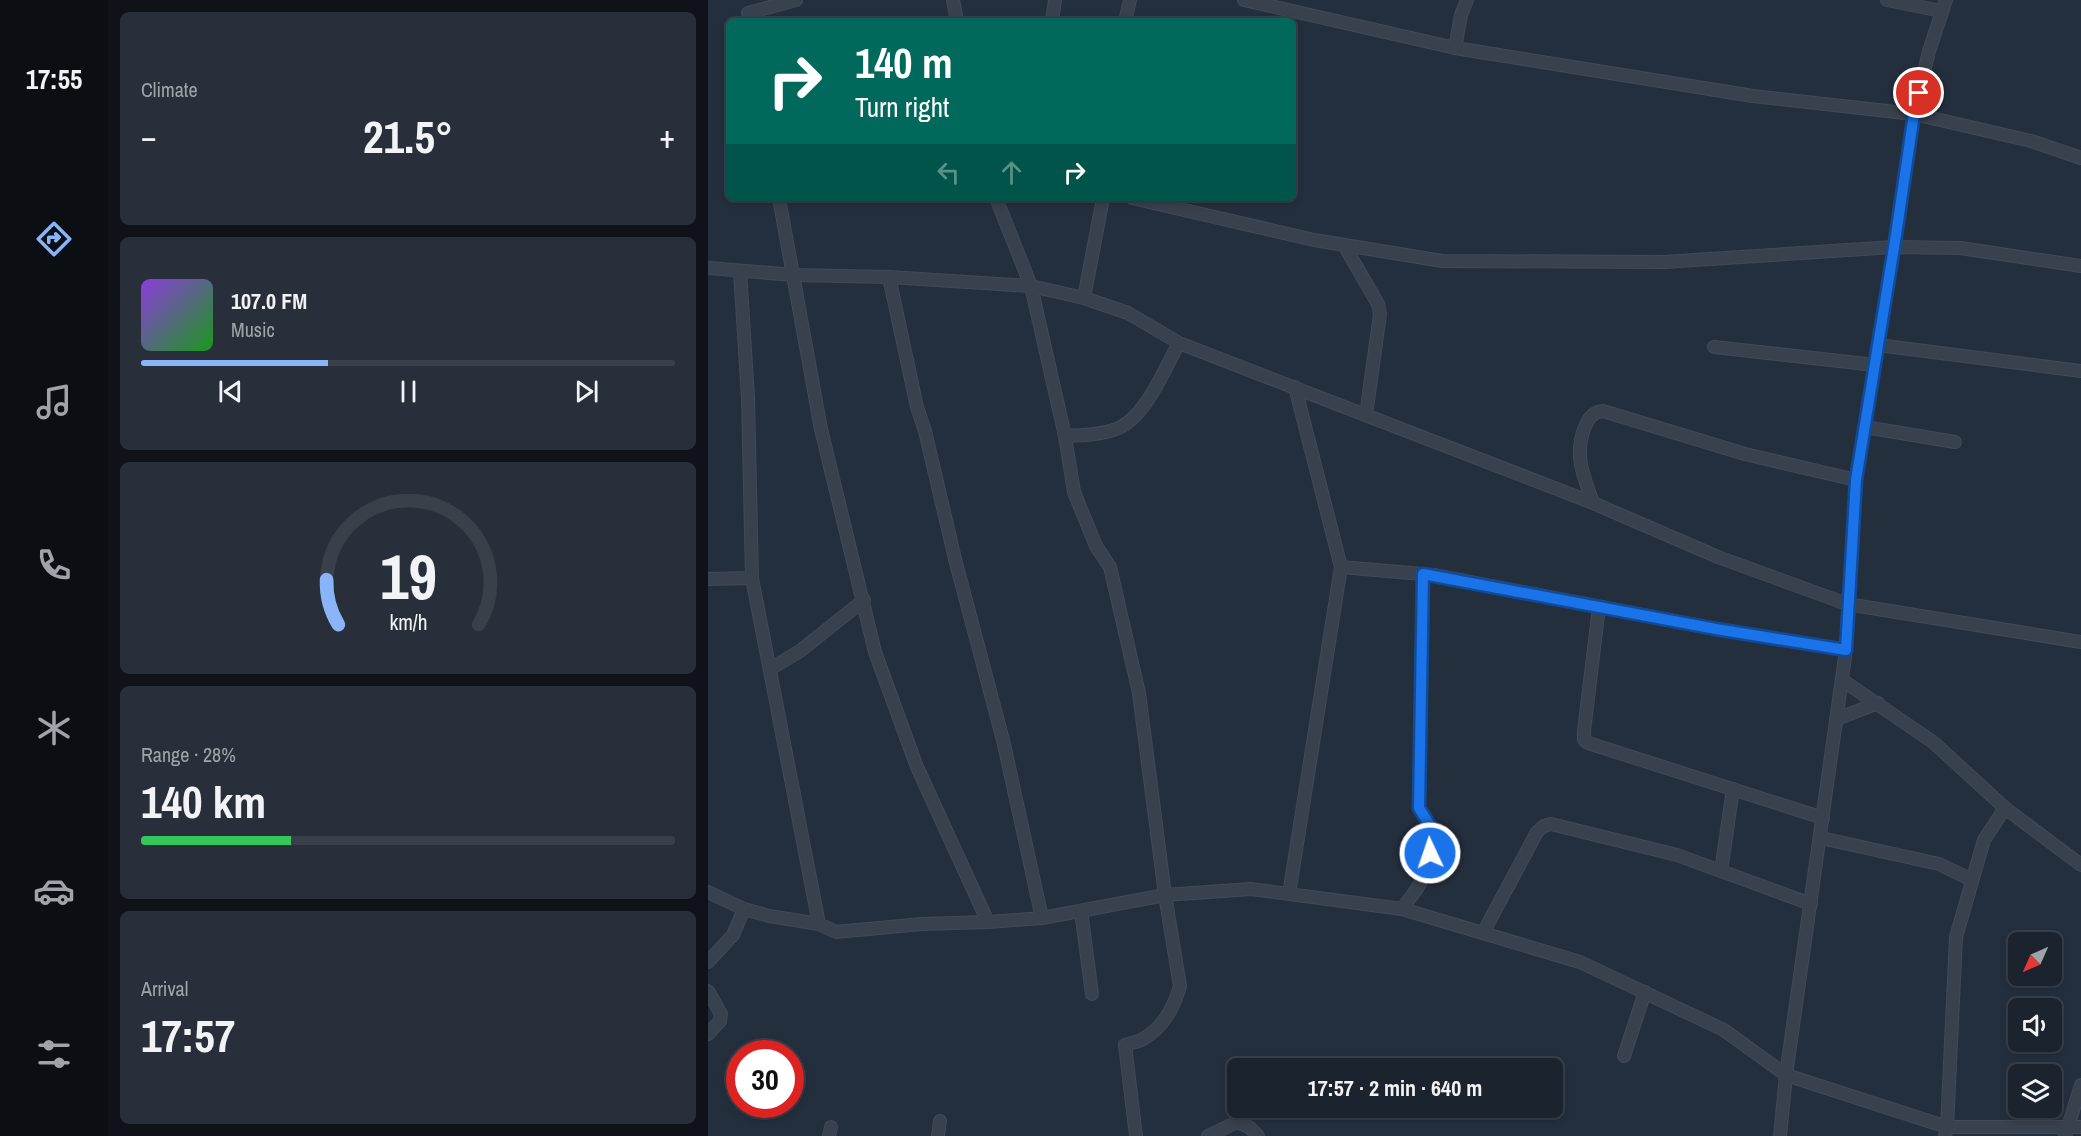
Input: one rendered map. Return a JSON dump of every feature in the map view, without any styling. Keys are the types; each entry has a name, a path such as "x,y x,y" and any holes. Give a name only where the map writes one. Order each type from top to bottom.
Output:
{"street":[{"path":"748,11 796,0"},
{"path":"953,0 956,18"},
{"path":"1052,18 1055,0"},
{"path":"1126,18 1130,0"},
{"path":"1244,0 1455,48 1753,96 1914,114 2031,141 2081,158"},
{"path":"1455,48 1461,15 1467,0"},
{"path":"1780,1136 1786,1075 1846,650 1856,480 1914,114 1944,6 1887,0"},
{"path":"780,201 821,429 875,651 917,767 988,922"},
{"path":"997,201 1031,286 1065,436 1074,492 1096,546 1110,567 1139,693 1165,895 1180,986 1170,1013 1141,1041 1127,1043 1125,1046 1136,1136"},
{"path":"1084,298 1102,201"},
{"path":"1145,201 1314,240 1442,261 1652,262 1894,247 1960,248 2081,266"},
{"path":"1344,245 1378,304 1380,314 1366,415"},
{"path":"708,268 794,275 889,277 1031,286 1084,298 1128,313 1179,343 1593,503 1718,557 1847,604 2081,642"},
{"path":"740,271 748,398 752,578 819,924"},
{"path":"889,277 917,406 1004,744 1042,918"},
{"path":"1065,436 1093,435 1117,429 1130,422 1141,410 1179,343"},
{"path":"1878,345 2081,371"},
{"path":"1714,347 1875,365"},
{"path":"1289,894 1341,567 1295,387"},
{"path":"1593,503 1579,459 1579,444 1588,420 1597,411 1745,454 1856,480"},
{"path":"1865,427 1955,442"},
{"path":"1341,567 1423,574 1716,629 1846,650"},
{"path":"1402,909 1420,882 1430,853 1429,824 1419,808 1423,574"},
{"path":"708,579 752,578"},
{"path":"770,669 800,651 864,600"},
{"path":"1599,607 1584,740 1824,818"},
{"path":"1842,680 1934,742 2005,808 2081,865"},
{"path":"1837,719 1878,703"},
{"path":"1721,871 1733,789"},
{"path":"1946,1131 1956,945 1984,840 2005,808"},
{"path":"1484,933 1537,832 1551,824 1677,855 1811,904"},
{"path":"1821,838 1939,864 1972,880"},
{"path":"708,892 744,909 768,916 819,924 836,932 922,924 1042,918 1165,895 1251,890 1402,909 1580,962 1724,1030 1786,1075 1946,1131 2066,1131 2081,1127"},
{"path":"708,962 733,935 744,909"},
{"path":"1081,911 1092,994"},
{"path":"708,991 721,1014 720,1021 708,1034"},
{"path":"1624,1056 1645,992"},
{"path":"2066,1131 2081,1085"},
{"path":"938,1136 940,1121"},
{"path":"1208,1136 1238,1122 1249,1127 1258,1136"}],"route":[{"path":"1430,853 1429,824 1419,808 1423,574 1716,629 1846,650 1856,480 1919,93"}]}
